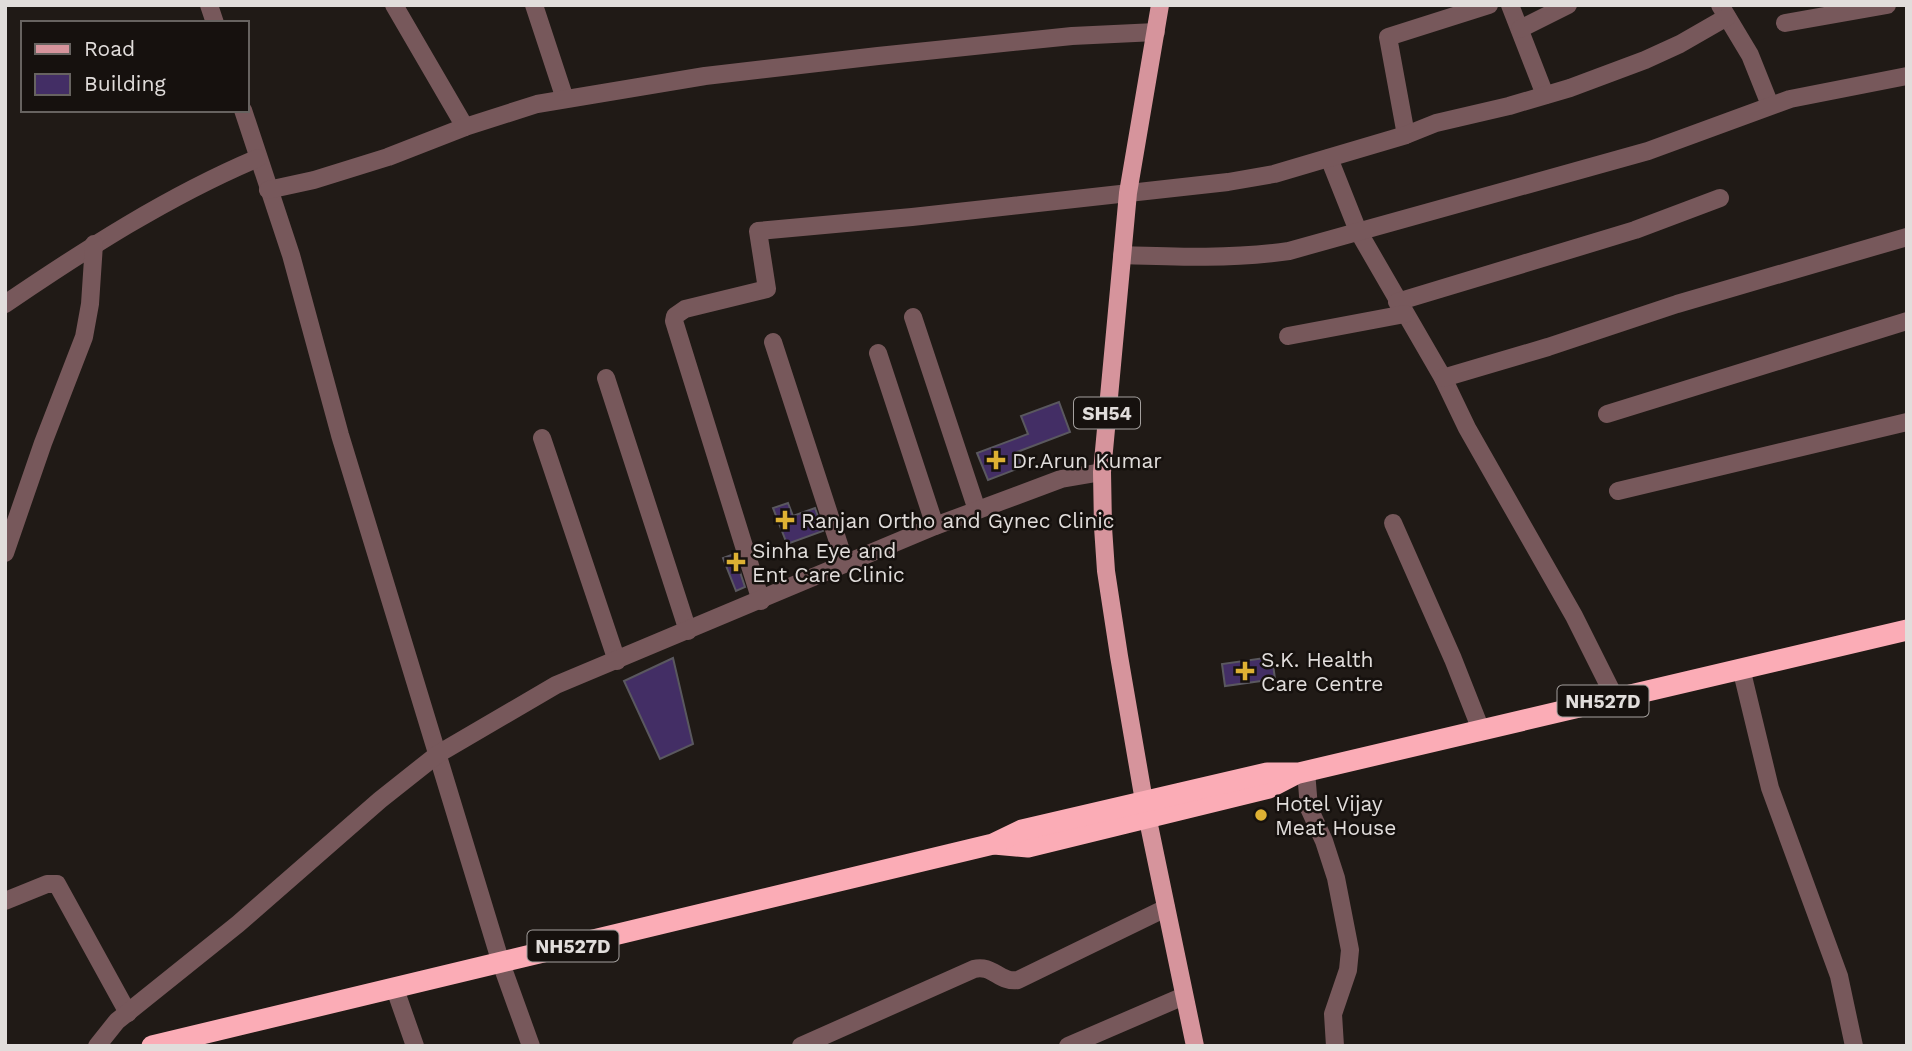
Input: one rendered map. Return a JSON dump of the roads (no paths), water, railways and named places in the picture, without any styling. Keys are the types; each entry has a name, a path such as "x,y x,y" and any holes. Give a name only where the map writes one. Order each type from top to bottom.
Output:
{"highway":[{"name":"NH527D","path":"152,1046 501,964 779,893 993,844 1022,830 1146,811 1267,773 1302,772 1907,630"}],"main road":[{"name":"SH54","path":"1160,5 1128,193 1102,472 1106,571 1146,811 1195,1046"}],"street":[{"path":"394,5 465,127"},
{"path":"534,5 565,99"},
{"path":"1406,135 1388,37 1489,5"},
{"path":"1510,5 1545,95"},
{"path":"1520,29 1568,5"},
{"path":"1785,23 1887,5"},
{"path":"761,601 674,321 685,309 767,289 758,230 912,217 1228,182 1274,174 1406,135 1436,123 1545,95 1634,65 1680,44 1724,11 1750,55 1770,105"},
{"path":"268,190 314,180 388,157 465,127 537,104 565,99 705,76 878,56 1072,36 1156,32"},
{"path":"1122,255 1252,257 1322,243 1648,151 1770,105 1811,93 1907,76"},
{"path":"244,112 291,255 340,435 501,964 531,1046"},
{"path":"5,304 94,244 208,179 258,158"},
{"path":"1329,158 1358,231 1443,378 1467,428 1574,616 1615,698"},
{"path":"1288,335 1401,308 1635,230 1720,198"},
{"path":"1443,378 1548,347 1677,304 1907,237"},
{"path":"5,553 84,337 90,304 94,244"},
{"path":"912,317 977,510"},
{"path":"1607,414 1907,321"},
{"path":"773,342 845,563"},
{"path":"878,353 935,526"},
{"path":"606,378 688,631"},
{"path":"1618,491 1907,422"},
{"path":"542,438 617,661"},
{"path":"97,1046 117,1021 238,924 380,800 438,754 556,685 935,526 1061,479 1102,472"},
{"path":"1393,523 1453,659 1480,730"},
{"path":"1741,668 1770,788 1839,976 1854,1046"},
{"path":"1302,772 1309,808 1324,841 1336,878 1350,950 1348,970 1333,1013 1335,1046"},
{"path":"5,901 47,884 57,884 128,1013"},
{"path":"800,1046 974,969 984,967 1007,980 1018,980 1166,908"},
{"path":"395,989 415,1046"},
{"path":"1068,1046 1184,996"}],"place":[{"name":"Dr.Arun Kumar","path":"996,460"},
{"name":"Ranjan Ortho and Gynec Clinic","path":"785,520"},
{"name":"Sinha Eye and Ent Care Clinic","path":"736,562"},
{"name":"S.K. Health Care Centre","path":"1245,671"},
{"name":"Hotel Vijay Meat House","path":"1261,815"}]}
